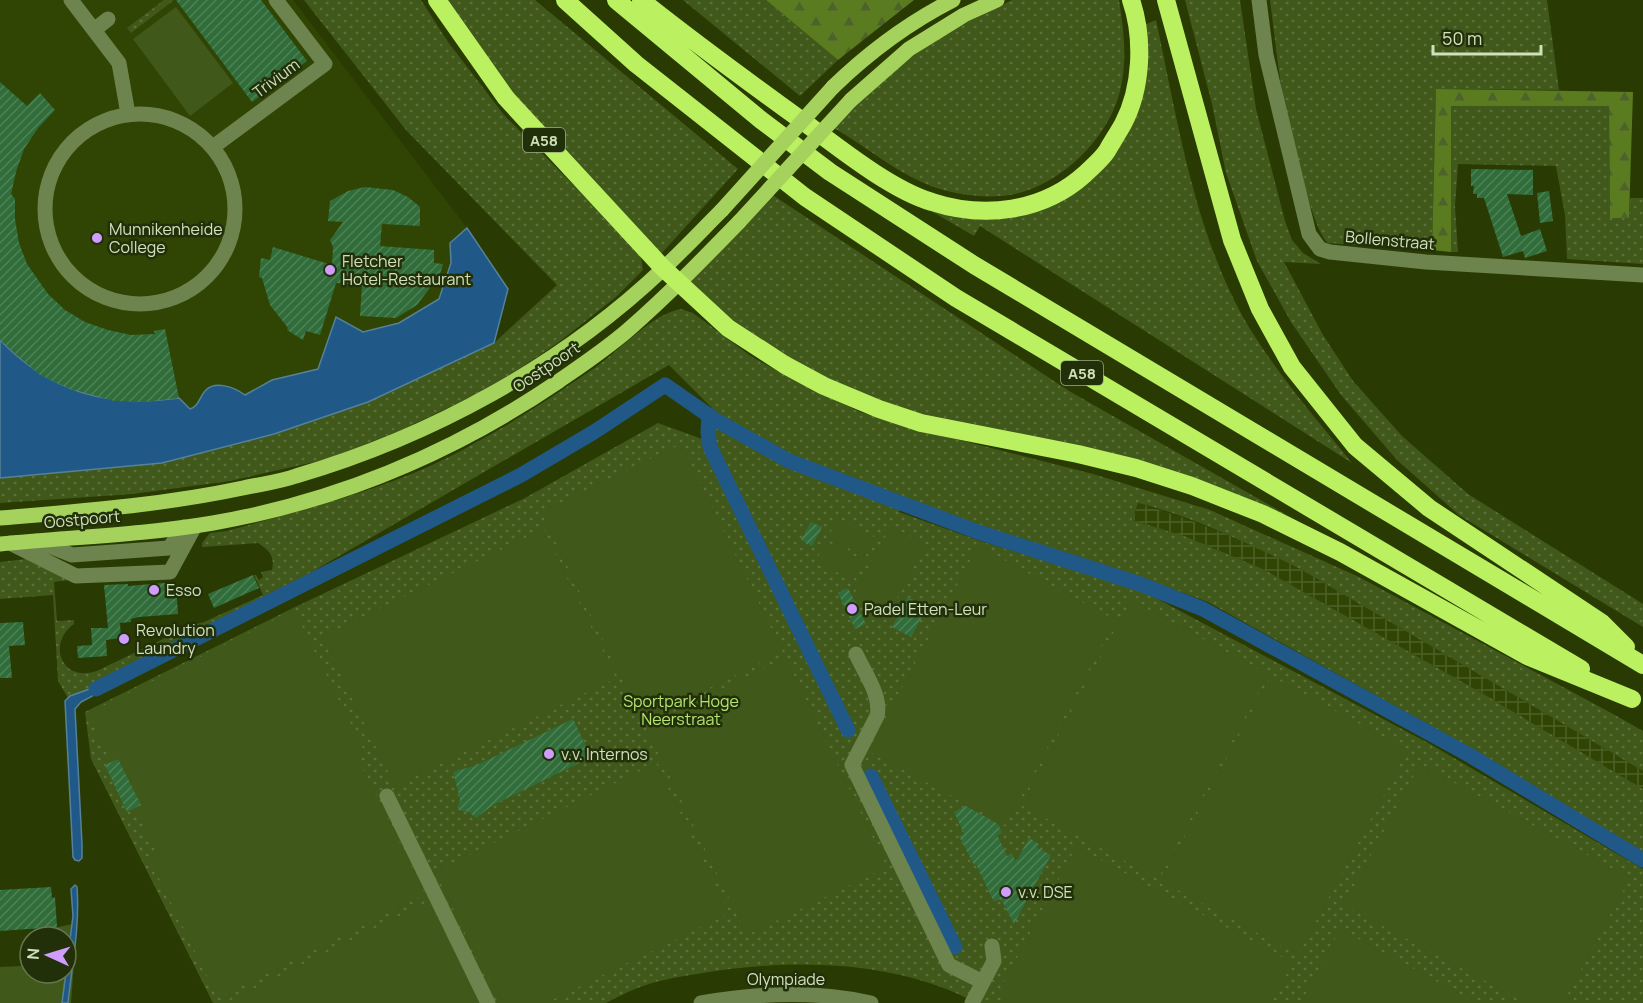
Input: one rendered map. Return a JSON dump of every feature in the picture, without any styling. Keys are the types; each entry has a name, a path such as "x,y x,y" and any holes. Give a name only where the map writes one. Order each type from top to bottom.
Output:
{"highway":[{"name":"A58","path":"437,0 506,98 664,269"},
{"name":"A58","path":"565,0 636,64 805,197 956,298 1638,702"},
{"name":"A58","path":"616,0 761,120 840,178 974,265 1643,664"},
{"path":"641,0 692,41 859,162 902,188 931,202 979,212 1025,207 1053,196 1073,184 1103,157 1124,122 1137,84 1139,43 1136,14 1131,0"},
{"name":"A58","path":"1166,0 1232,240 1260,309 1292,367 1355,446 1421,501 1602,623 1643,664"},
{"path":"664,269 679,283"},
{"name":"A58","path":"679,283 728,328 784,365 824,386 879,409 921,423 1078,453 1192,486 1263,514 1340,552 1527,656 1638,702"}],"main road":[{"name":"Oostpoort","path":"0,518 142,506 200,497 295,477 372,451 437,423 488,397 554,356 604,319 664,269 722,210 833,87 896,36 932,11 953,0"},
{"name":"Oostpoort","path":"5,544 189,526 284,508 389,474 501,418 594,357 679,283 739,222 851,100 909,49 964,15 997,0"}],"street":[{"path":"73,0 119,63 128,114"},
{"name":"Trivium","path":"213,147 325,64 276,0"},
{"name":"Bollenstraat","path":"1259,0 1266,55 1309,234 1320,249 1426,262 1643,275"},
{"path":"94,30 108,19"},
{"path":"128,114 152,114 175,119 195,131 213,147 228,172 236,201 234,230 223,258 205,280 181,296 152,304 123,304 96,294 72,277 55,253 46,226 45,196 54,168 70,144 93,126 110,118 128,114"},
{"path":"5,544 76,576 170,572 189,526"},
{"path":"856,654 877,698 878,707 877,716 852,765 949,965 983,982"},
{"path":"387,796 488,1003"},
{"path":"972,1003 994,961 992,946"},
{"name":"Olympiade","path":"701,1003 730,998 871,1003"}],"shaded area":[{"path":"0,0 293,0 467,228 508,289 201,428 0,443"},
{"path":"1138,503 1244,541 1302,570 1643,771 1643,789 1480,692 1263,569 1184,536 1132,520"}],"green space":[{"path":"164,0 174,0 131,33 127,28"},
{"path":"304,0 421,0 448,42 504,115 640,252 643,270 616,297 559,342 494,386 399,431 328,459 230,481 133,494 0,503 0,478 162,463 274,434 368,402 494,343 557,285 406,130"},
{"path":"447,0 535,0 738,169 660,255 530,117"},
{"path":"683,0 766,0 838,60 800,96"},
{"path":"766,0 914,0 838,60"},
{"path":"1012,0 1119,0 1124,35 1124,71 1119,95 1113,112 1103,129 1078,159 1062,172 1028,190 1010,195 986,196 955,193 931,186 901,171 832,127 900,65 946,33"},
{"path":"1185,0 1240,0 1256,109 1285,221 1292,240 1303,253 1321,264 1284,262 1323,335 1353,381 1402,436 1468,494 1643,604 1643,627 1459,515 1397,460 1341,395 1291,322 1257,261 1226,173 1212,104"},
{"path":"1270,0 1547,0 1559,90 1436,89 1432,250 1328,243 1322,234 1307,196 1294,147 1282,91"},
{"path":"176,7 233,83 190,116 133,39"},
{"path":"1156,20 1191,179 1215,257 1231,294 1250,329 1274,364 1352,463 980,226 974,236 914,201 1015,215 1115,149 1144,25"},
{"path":"1436,89 1633,92 1629,218 1610,218 1609,106 1451,106 1451,252 1432,250"},
{"path":"1451,106 1609,106 1610,217 1629,218 1630,198 1643,198 1643,264 1567,259 1565,215 1556,166 1458,164 1455,206 1458,252 1451,252"},
{"path":"771,194 1069,391 1338,544 1277,516 899,411 790,361 718,310 689,282"},
{"path":"681,309 693,313 752,357 860,412 1093,474 1210,510 1359,577 1613,714 1643,731 1643,771 1302,570 1201,523 1138,503 1132,520 1184,536 1263,569 1480,692 1643,789 1643,852 1461,743 1208,602 1137,576 981,526 777,451 720,416 669,365 265,599 96,684 71,703 58,681 53,595 0,599 0,562 26,559 69,580 54,582 57,621 74,620 74,624 61,641 62,660 67,667 76,672 86,673 99,670 192,625 204,622 263,595 254,575 259,580 263,577 261,572 272,570 273,561 268,551 258,543 202,547 202,543 210,533 227,531 340,499 406,476 442,460 537,407 596,367 648,325 670,312"},
{"name":"Sportpark Hoge Neerstraat","path":"658,423 713,443 712,429 715,423 720,423 774,458 902,505 899,512 980,541 1137,588 1430,744 1643,869 1643,1003 976,1003 945,988 876,970 803,965 731,969 673,978 642,986 606,1003 213,1003 91,759 85,712 293,608 525,498"},
{"path":"681,444 783,652 642,721 541,512"},
{"path":"838,518 876,538 865,557 828,537"},
{"path":"891,526 925,545 888,615 853,596"},
{"path":"543,529 616,678 395,786 322,637"},
{"path":"826,541 863,561 853,581 816,561"},
{"path":"978,546 1115,620 1006,825 868,751"},
{"path":"1131,600 1268,674 1158,879 1021,805"},
{"path":"294,610 364,750 356,755 425,894 218,998 149,858 157,854 87,714"},
{"path":"786,658 887,867 747,935 645,726"},
{"path":"1271,676 1408,750 1298,955 1161,881"},
{"path":"656,763 729,913 546,1003 499,1003 435,872"},
{"path":"1420,764 1630,878 1563,1003 1526,1003 1344,905"},
{"path":"1076,847 1293,963 1271,1003 1012,1003 997,995"},
{"path":"429,901 480,1003 225,1003"},
{"path":"1340,929 1473,1001 1472,1003 1301,1003"},
{"path":"18,966 18,985 72,985 71,1003 0,1003 0,967"}],"water":[{"path":"467,228 508,289 494,343 368,402 274,434 162,463 0,478 0,340 19,358 39,372 60,384 81,392 104,398 128,400 153,401 179,398 190,409 197,404 205,391 214,386 230,387 245,395 272,380 318,369 336,317 363,332 399,323 439,299 451,263 450,243"},
{"path":"95,687 98,693 81,702 75,709 82,844 82,858 79,861 73,857 65,701 70,696"},
{"path":"75,885 77,887 76,925 72,925 71,889"},
{"path":"64,985 70,985 68,1003 62,1003"}],"building":[{"path":"176,0 261,0 307,61 252,102"},
{"path":"0,82 27,106 40,93 55,110 38,128 24,149 11,194 15,199 15,219 19,243 27,264 48,294 65,310 85,322 131,335 155,334 154,331 165,329 179,398 144,402 114,401 75,391 40,375 0,340"},
{"path":"1471,169 1533,170 1533,195 1507,194 1521,236 1540,229 1547,251 1525,258 1523,251 1503,257 1484,198 1477,198 1477,194 1473,194"},
{"path":"365,187 393,190 408,197 420,207 420,226 382,224 380,246 434,250 434,263 443,264 438,281 435,281 417,305 396,318 360,316 362,285 336,283 320,335 306,331 303,340 287,330 288,328 270,305 262,278 259,277 261,258 270,260 273,247 332,265 333,247 330,240 343,222 328,221 330,201 348,191"},
{"path":"1549,191 1553,221 1540,223 1537,193"},
{"path":"811,522 822,527 812,546 801,540"},
{"path":"253,575 259,588 214,608 208,594"},
{"path":"176,582 178,614 139,617 131,619 131,622 120,623 121,638 106,640 107,656 78,658 77,646 92,645 91,628 108,628 104,585 128,584 128,586"},
{"path":"848,588 866,624 855,629 838,593"},
{"path":"908,597 927,608 911,637 892,627"},
{"path":"23,622 25,645 9,646 12,678 0,678 0,623"},
{"path":"573,719 591,757 493,805 476,818 469,812 458,810 460,799 453,772 477,765"},
{"path":"118,759 141,805 127,812 105,765"},
{"path":"966,806 998,824 1002,833 997,835 1007,856 1012,854 1016,862 1029,838 1039,844 1037,848 1051,855 1014,924 1002,901 999,899 994,902 976,864 974,865 959,836 964,834 954,812"},
{"path":"51,887 52,898 55,897 57,925 18,925 18,930 0,931 0,890"}],"waterway":[{"path":"96,689 521,475 594,432 665,385 714,419 789,461 978,532 1140,584 1203,609 1471,756 1643,860"},
{"path":"709,415 710,447 848,730"},
{"path":"871,776 955,947"}],"place":[{"name":"Munnikenheide College","path":"97,238"},
{"name":"Fletcher Hotel-Restaurant","path":"330,270"},
{"name":"Esso","path":"154,590"},
{"name":"Padel Etten-Leur","path":"852,609"},
{"name":"Revolution Laundry","path":"124,639"},
{"name":"v.v. Internos","path":"549,754"},
{"name":"v.v. DSE","path":"1006,892"}]}
